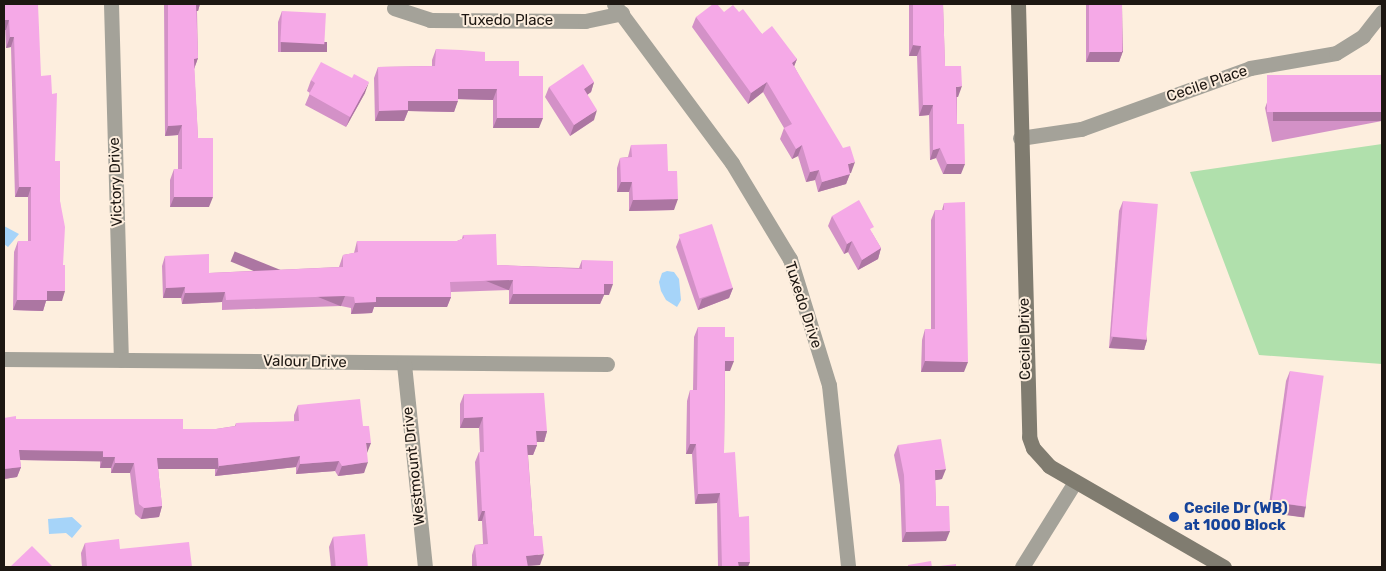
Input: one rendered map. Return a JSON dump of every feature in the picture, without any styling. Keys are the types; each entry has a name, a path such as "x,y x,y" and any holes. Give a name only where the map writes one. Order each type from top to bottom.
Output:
{"street":[{"name":"Victory Drive","path":"111,4 120,360"},
{"name":"Cecile Drive","path":"1018,4 1029,437 1040,458 1075,482 1224,567"},
{"name":"Tuxedo Place","path":"394,8 430,20 585,21 618,8"},
{"name":"Tuxedo Drive","path":"618,8 732,163 790,259 829,385 848,567"},
{"name":"Cecile Place","path":"1020,138 1080,128 1250,68 1336,53 1363,36 1382,12"},
{"name":"Valour Drive","path":"4,359 404,364 607,364"},
{"name":"Westmount Drive","path":"404,364 425,567"},
{"path":"1022,567 1075,482"}],"green space":[{"path":"1382,144 1382,364 1259,355 1190,172"}],"water":[{"path":"4,226 19,234 8,247 4,244"},
{"path":"667,271 674,272 679,279 681,300 677,307 666,300 661,291 659,282 662,273"},
{"path":"72,517 82,526 72,538 66,533 49,534 48,519"}],"building":[{"path":"4,4 38,4 41,76 51,75 52,94 57,93 55,161 60,161 60,201 65,227 63,265 65,265 65,291 47,291 47,300 17,300 18,241 31,241 31,187 19,187 14,37 10,37 9,20 4,20"},
{"path":"168,4 196,4 198,58 194,59 198,138 213,138 213,197 174,197 174,169 182,169 182,125 168,126"},
{"path":"713,4 717,4 724,12 733,5 739,12 743,9 762,34 772,26 797,59 792,63 843,148 850,146 855,162 848,164 850,174 822,182 819,170 810,172 802,145 796,149 784,128 792,124 767,82 751,93 696,17"},
{"path":"913,4 943,4 945,66 961,66 962,86 956,87 957,124 964,124 965,164 947,164 940,148 933,150 933,105 923,105 921,46 913,45"},
{"path":"1089,4 1122,4 1122,52 1089,52"},
{"path":"282,11 326,13 324,44 280,42"},
{"path":"436,49 485,52 485,61 519,61 519,76 543,76 543,118 497,118 497,89 458,89 458,101 408,101 408,110 379,111 378,67 435,66"},
{"path":"321,62 352,78 354,74 369,82 350,117 309,94 315,83 311,80"},
{"path":"583,64 594,82 584,89 597,110 574,125 549,87"},
{"path":"1267,75 1382,75 1382,112 1267,112"},
{"path":"667,144 668,171 677,171 678,199 633,200 632,182 621,182 620,158 632,157 631,145"},
{"path":"859,200 874,227 870,229 881,248 862,260 852,241 847,244 832,216"},
{"path":"1123,201 1158,204 1146,340 1111,336"},
{"path":"965,202 968,362 925,361 925,329 935,329 935,210 944,210 944,203"},
{"path":"712,224 733,288 699,299 679,235"},
{"path":"496,234 497,265 582,269 582,260 613,261 613,284 604,284 604,294 513,294 513,280 450,282 451,297 376,297 376,302 355,303 354,297 345,296 226,300 225,292 185,293 185,287 166,288 165,256 209,254 209,273 343,267 343,255 358,252 357,241 457,241 464,238 463,235"},
{"path":"698,327 725,327 725,337 734,337 734,361 725,361 724,453 735,452 739,517 749,516 750,562 738,562 739,567 722,567 720,493 698,494 696,444 690,444 690,390 697,390"},
{"path":"1290,371 1324,376 1305,506 1272,502"},
{"path":"544,393 547,431 536,431 537,445 527,445 534,536 542,536 544,554 526,556 528,567 477,567 475,545 488,544 485,511 482,511 479,452 484,452 483,417 464,418 464,394"},
{"path":"360,399 363,426 369,426 371,443 366,443 368,462 342,466 339,461 300,464 300,456 219,466 218,458 157,458 162,506 144,508 139,504 134,463 115,463 115,457 103,457 103,451 19,450 21,467 4,469 4,418 16,416 16,419 183,419 183,429 216,429 236,426 236,423 299,421 298,405"},
{"path":"941,439 946,469 935,470 936,506 949,506 950,531 906,532 904,475 898,445"},
{"path":"365,534 368,567 336,567 333,537"},
{"path":"119,539 120,549 189,542 192,567 87,567 85,543"},
{"path":"32,546 53,567 10,567"},
{"path":"931,561 932,567 908,567 908,565"},
{"path":"956,564 956,567 932,567"}],"place":[{"name":"Cecile Dr (WB) at 1000 Block","path":"1174,517"}]}
